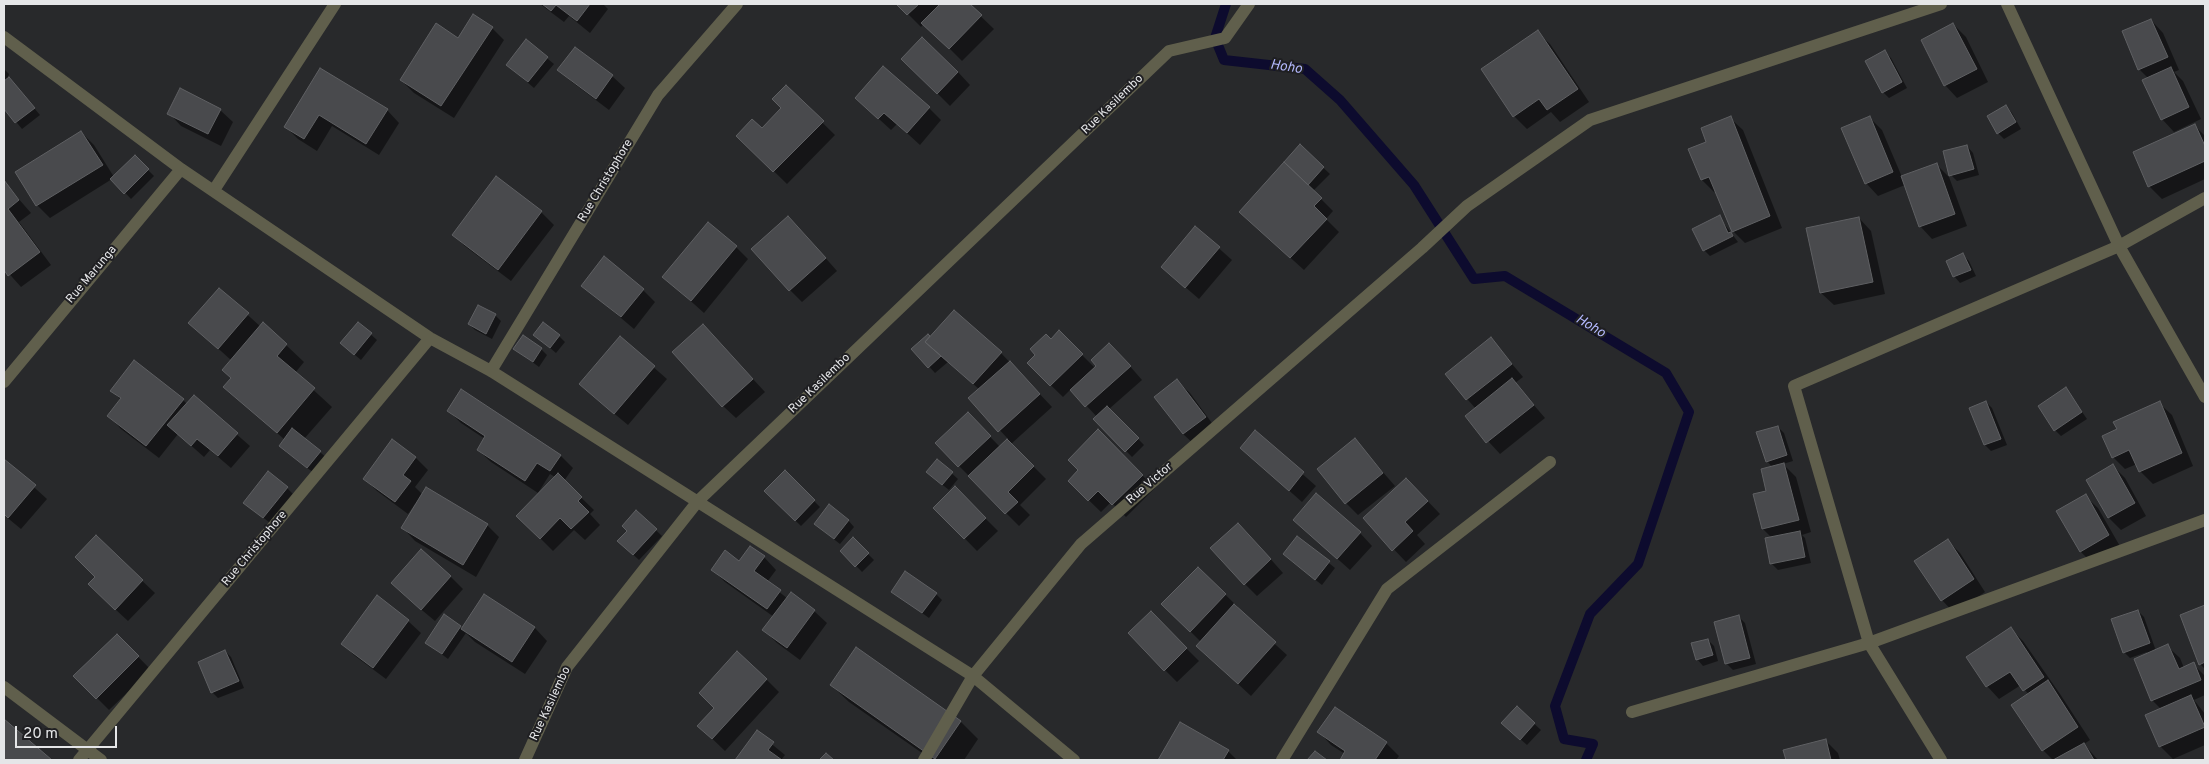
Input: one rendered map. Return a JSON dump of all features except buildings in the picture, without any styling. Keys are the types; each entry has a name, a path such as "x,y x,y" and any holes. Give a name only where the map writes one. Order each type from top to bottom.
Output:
{"street":[{"path":"214,190 335,4"},
{"name":"Rue Christophore","path":"491,371 658,95 737,4"},
{"name":"Rue Kasilembo","path":"525,760 567,667 698,500 1169,51 1225,38 1249,4"},
{"name":"Rue Victor","path":"924,760 973,676 1081,544 1422,248 1467,206 1590,120 1941,4"},
{"path":"2007,4 2119,246 2205,397"},
{"path":"4,37 181,169 430,338 491,371 698,500 973,676 1074,760"},
{"name":"Rue Marunga","path":"4,382 181,169"},
{"path":"1941,760 1869,643 1794,386 2119,246 2205,198"},
{"name":"Rue Christophore","path":"83,755 430,338"},
{"path":"1282,760 1387,589 1550,462"},
{"path":"1632,712 1869,643 2205,520"},
{"path":"4,687 83,755 101,760"}],"waterway":[{"name":"Hoho","path":"1226,4 1215,38 1224,60 1305,69 1340,100 1414,185 1474,279 1505,276 1666,373 1689,412 1638,564 1590,614 1555,706 1564,739 1593,744 1586,760"}]}
